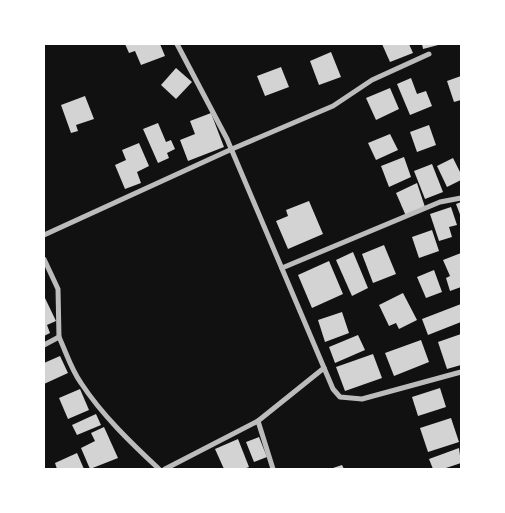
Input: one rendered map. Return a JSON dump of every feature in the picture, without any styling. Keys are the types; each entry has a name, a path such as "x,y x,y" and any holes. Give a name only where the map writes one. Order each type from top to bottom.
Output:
{"street":[{"path":"178,44 232,150 333,389 340,397 362,399 461,372"},
{"path":"44,235 332,106 372,80 429,54"},
{"path":"282,268 440,202 461,198"},
{"path":"44,259 58,289 59,337 80,382 124,435 159,469"},
{"path":"44,345 59,337"},
{"path":"165,469 258,421 324,368"},
{"path":"258,421 273,469"}],"building":[{"path":"125,44 160,44 165,56 141,65 135,51 129,53"},
{"path":"382,44 409,44 413,53 390,62"},
{"path":"422,44 442,44 423,49"},
{"path":"331,52 341,77 319,85 310,61"},
{"path":"281,67 289,87 265,96 257,76"},
{"path":"176,68 192,82 176,99 161,85"},
{"path":"461,76 461,100 454,102 447,81"},
{"path":"411,78 417,94 426,91 432,106 410,115 397,84"},
{"path":"390,88 399,109 376,120 366,98"},
{"path":"85,96 94,119 76,125 78,131 71,133 61,105"},
{"path":"211,113 224,147 188,161 180,140 195,134 190,121"},
{"path":"158,123 166,142 171,140 175,149 167,153 169,158 158,163 143,129"},
{"path":"429,125 436,145 417,152 410,132"},
{"path":"390,134 398,150 376,160 368,143"},
{"path":"139,143 149,166 137,172 141,183 125,189 115,165 126,160 122,150"},
{"path":"404,157 411,177 389,187 381,166"},
{"path":"453,158 461,174 461,180 447,187 437,166"},
{"path":"432,164 443,192 425,199 414,171"},
{"path":"417,183 425,207 406,216 396,193"},
{"path":"309,201 323,234 288,249 276,221 288,216 286,210"},
{"path":"461,202 461,217 456,204"},
{"path":"451,207 457,225 449,227 452,237 439,241 430,214"},
{"path":"432,230 439,251 419,258 412,237"},
{"path":"384,245 396,274 373,283 362,254"},
{"path":"353,252 368,288 352,296 336,260"},
{"path":"461,253 461,287 450,291 446,278 450,276 443,260"},
{"path":"329,261 343,294 312,308 298,275"},
{"path":"434,270 442,292 426,298 417,277"},
{"path":"403,293 417,320 399,329 396,323 389,326 379,305"},
{"path":"44,299 56,321 47,325 50,333 44,336"},
{"path":"461,304 461,322 428,335 422,319"},
{"path":"342,312 349,333 325,342 318,320"},
{"path":"461,334 461,365 447,369 438,342"},
{"path":"358,335 365,350 335,363 329,347"},
{"path":"421,340 429,362 394,376 385,353"},
{"path":"373,354 382,378 345,391 336,367"},
{"path":"60,356 68,373 44,384 44,363"},
{"path":"440,388 446,407 418,416 412,397"},
{"path":"80,389 89,410 68,419 59,398"},
{"path":"96,414 101,425 77,435 72,425"},
{"path":"451,418 459,442 428,452 420,428"},
{"path":"104,427 118,458 90,469 81,448 95,441 91,433"},
{"path":"259,437 267,457 254,462 246,442"},
{"path":"238,439 249,467 244,469 224,469 215,449"},
{"path":"459,448 461,463 443,469 433,469 429,459"},
{"path":"77,453 84,469 57,469 55,463"},
{"path":"342,465 344,469 330,469"}]}
